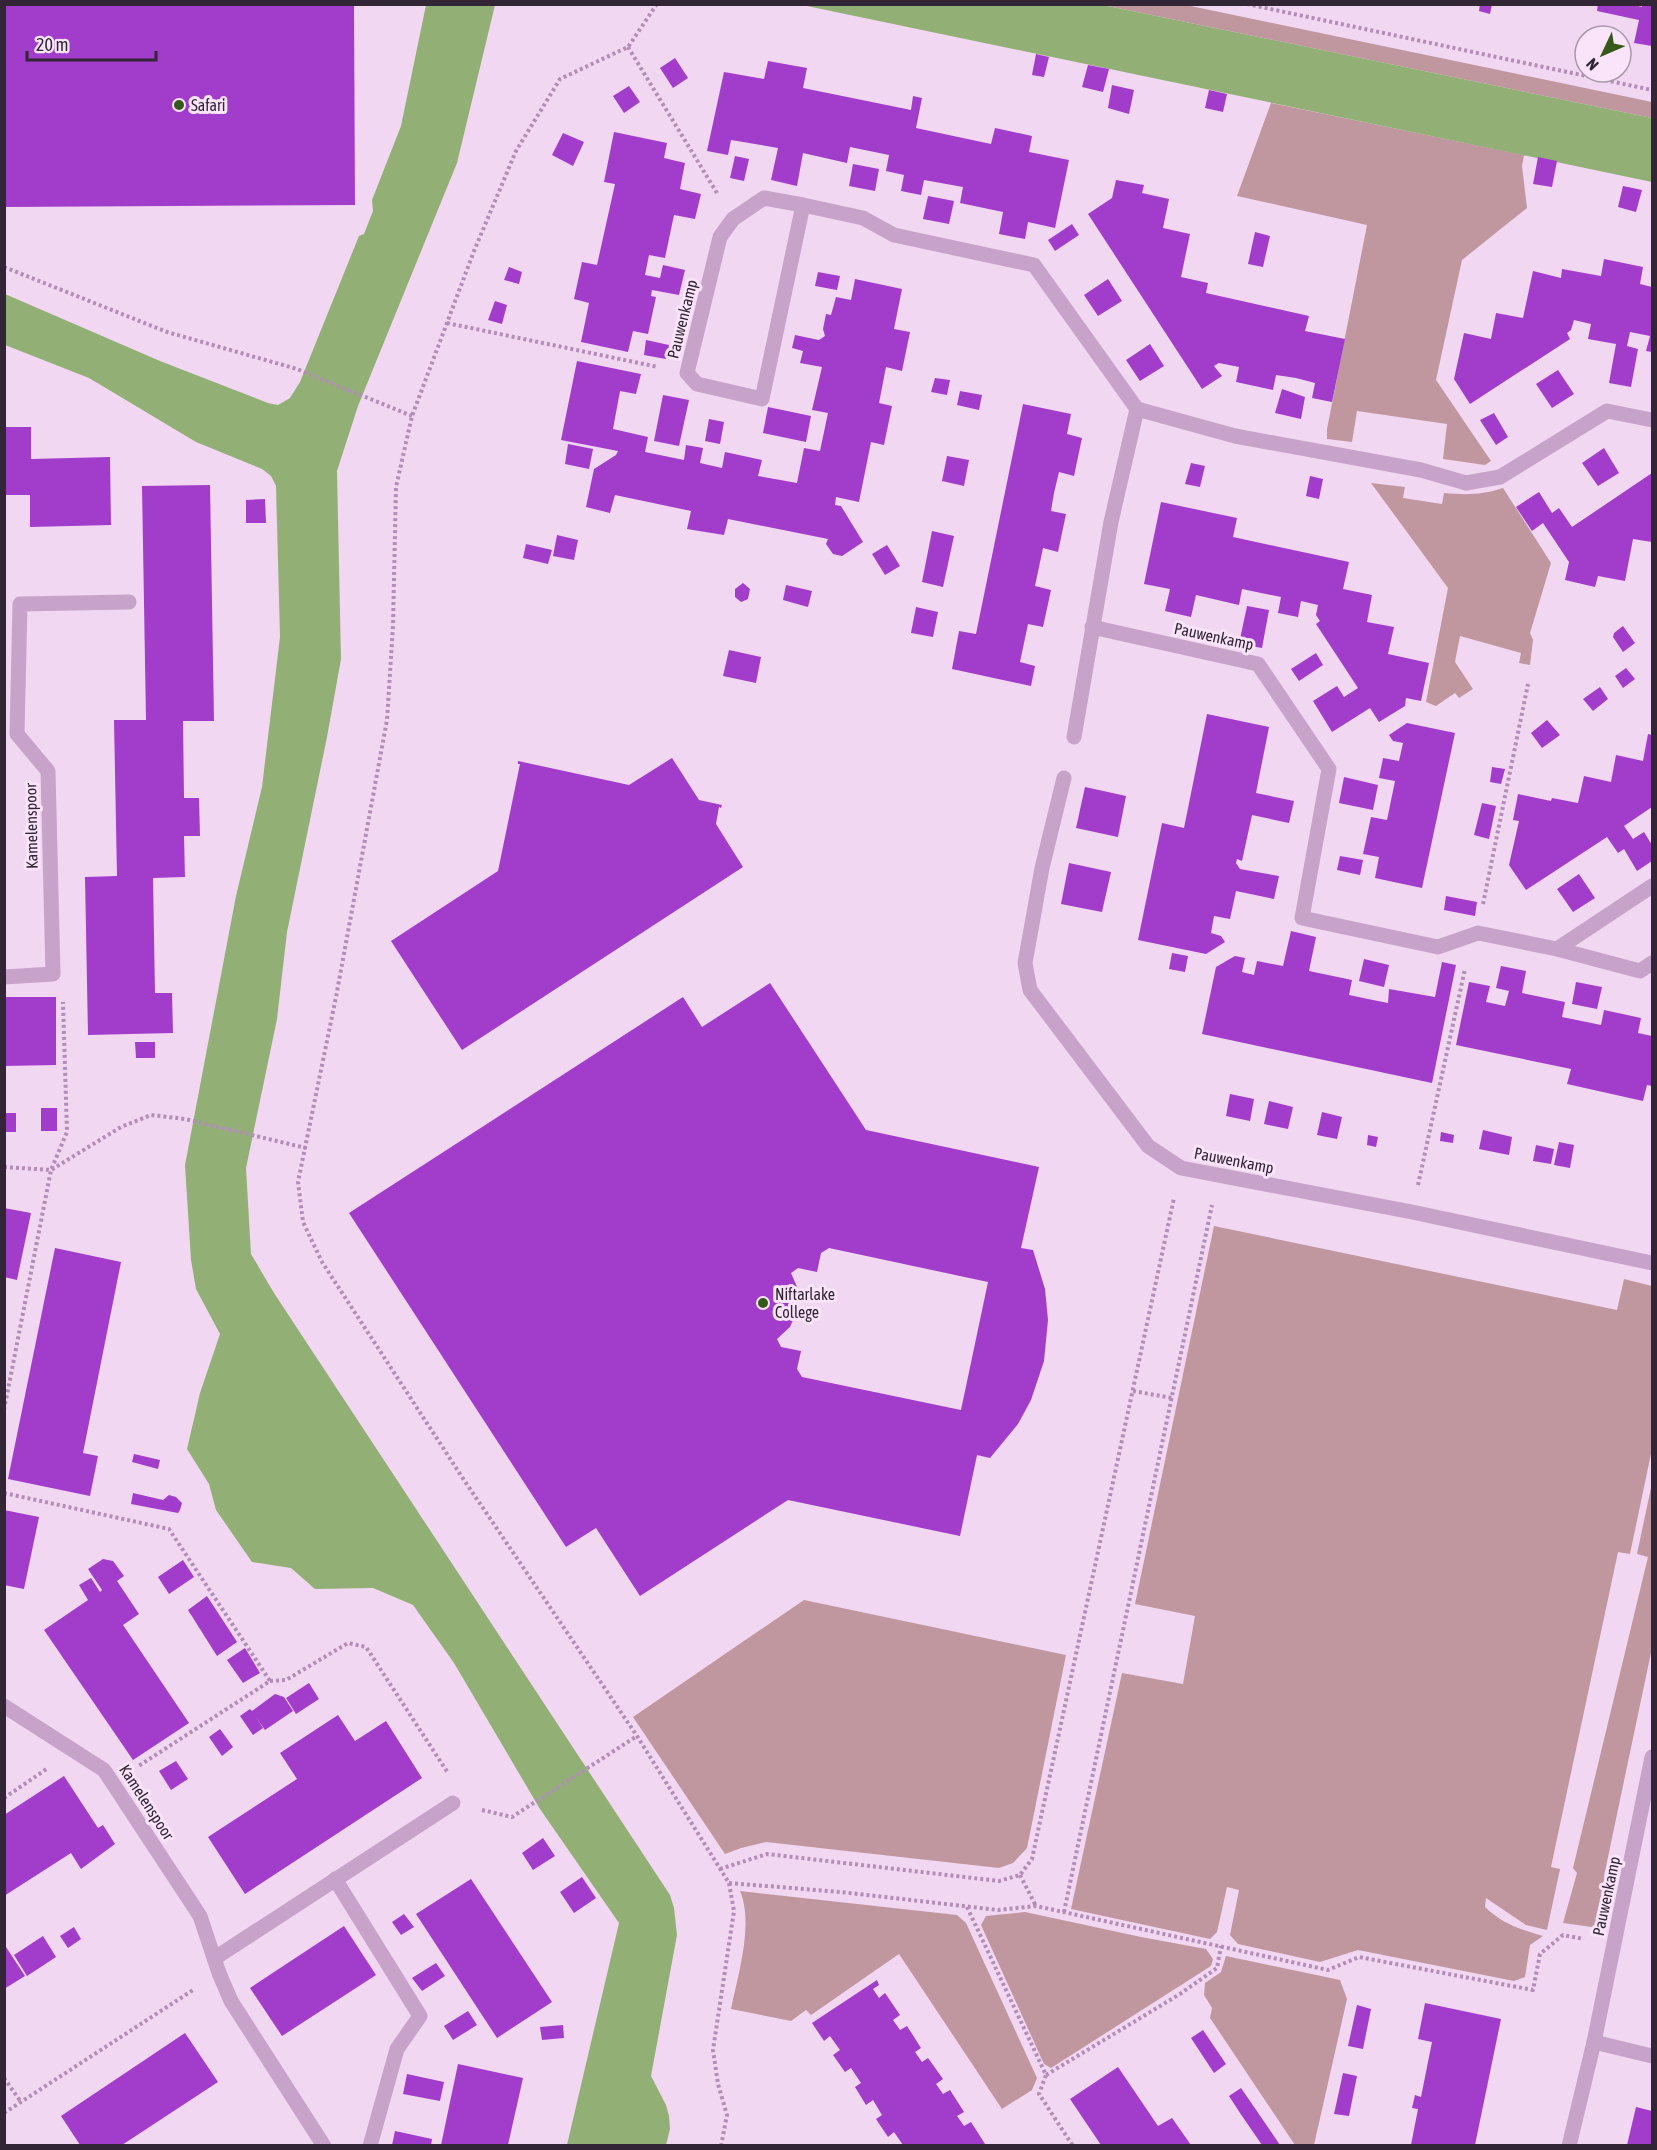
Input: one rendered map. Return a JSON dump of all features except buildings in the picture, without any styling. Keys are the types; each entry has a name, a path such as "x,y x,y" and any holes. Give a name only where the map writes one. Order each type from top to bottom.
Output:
{"street":[{"name":"Pauwenkamp","path":"803,205 762,399 697,384 687,373 720,237 733,219 764,198 803,205 863,218 894,235 1034,265 1137,409"},
{"path":"1074,737 1112,522 1137,409 1235,435 1421,470 1466,483 1500,477 1607,411 1653,420"},
{"name":"Kamelenspoor","path":"53,974 48,771 17,734 20,604 129,602"},
{"name":"Pauwenkamp","path":"1092,627 1258,664 1329,769 1302,918 1438,947 1478,933 1557,949 1640,971 1653,963"},
{"name":"Pauwenkamp","path":"1064,778 1042,868 1025,963 1030,990 1148,1146 1181,1168 1412,1212 1653,1263"},
{"path":"1557,949 1653,886"},
{"path":"4,977 53,974"},
{"name":"Kamelenspoor","path":"4,1706 104,1770 200,1916 231,2001 324,2145"},
{"name":"Pauwenkamp","path":"1569,2145 1594,2042 1653,1757"},
{"path":"215,1958 453,1803"},
{"path":"335,1879 420,2016 397,2049 370,2145"},
{"path":"1594,2042 1653,2056"}],"path":[{"path":"657,4 628,47 560,79 516,151 412,416 396,486 393,626 387,720 298,1182 303,1222 322,1262 462,1477 637,1736 729,1883 734,1911 713,2050 718,2084 727,2115 721,2145"},
{"path":"1247,4 1653,90"},
{"path":"628,47 733,219"},
{"path":"4,267 167,332 297,369 412,416"},
{"path":"447,323 687,373"},
{"path":"4,1410 51,1170 68,1132 63,992 53,974"},
{"path":"4,1167 51,1170 121,1127 151,1114 185,1119 306,1148"},
{"path":"720,1869 766,1854 999,1881 1020,1875 1032,1859 1181,1168"},
{"path":"1064,1912 1219,1175"},
{"path":"1132,1391 1172,1398"},
{"path":"4,1493 169,1529 270,1681"},
{"path":"113,1783 270,1681 286,1680 348,1642 366,1647 451,1777"},
{"path":"453,1803 512,1817 637,1736"},
{"path":"4,1798 73,1750"},
{"path":"1020,1875 1036,1906"},
{"path":"729,1883 841,1892 998,1910 1036,1906 1328,1970 1359,1957 1533,1990 1540,1954 1563,1935 1614,1945"},
{"path":"967,1906 1046,2076"},
{"path":"1073,2145 1039,2094 1046,2076 1180,1994 1217,1968 1221,1946"},
{"path":"4,2113 219,1973"},
{"path":"4,2078 21,2103"}],"shaded area":[{"path":"426,5 495,5 457,163 358,406 337,471 341,659 287,932 277,1019 246,1168 251,1254 274,1293 670,1895 677,1935 651,2076 669,2116 670,2129 666,2145 567,2145 619,1923 540,1809 454,1663 413,1605 373,1588 315,1589 291,1568 252,1562 216,1510 209,1484 187,1449 200,1393 220,1334 196,1289 191,1260 185,1165 236,896 262,787 280,637 276,486 271,476 262,469 196,442 89,378 5,345 5,294 160,361 268,403 278,405 290,398 300,382 359,236 364,234 373,211 372,200 401,126"},
{"path":"802,5 1103,5 1652,118 1652,182"},
{"path":"1103,5 1186,5 1652,102 1652,118"},
{"path":"1271,103 1524,155 1522,166 1527,208 1462,260 1436,380 1491,461 1485,465 1443,459 1447,424 1357,411 1352,442 1327,439 1327,429 1367,225 1237,196"},
{"path":"1371,483 1405,487 1403,498 1442,504 1444,493 1474,494 1503,488 1551,563 1530,633 1533,640 1530,665 1519,663 1521,653 1460,636 1455,662 1473,689 1459,698 1455,693 1436,706 1426,702 1448,588"},
{"path":"1214,1226 1617,1310 1624,1279 1652,1286 1652,1449 1630,1554 1618,1552 1551,1867 1560,1869 1547,1930 1526,1925 1486,1898 1485,1907 1498,1918 1543,1936 1530,1945 1525,1977 1514,1981 1358,1950 1320,1962 1238,1944 1230,1935 1239,1890 1227,1887 1217,1932 1210,1939 1071,1909 1122,1673 1183,1684 1195,1616 1135,1604"},
{"path":"1652,1483 1652,1648 1604,1876 1607,1898 1599,1928 1563,1923 1577,1873 1573,1868 1648,1557 1637,1554"},
{"path":"804,1600 1066,1655 1027,1848 1013,1863 999,1868 766,1842 725,1854 633,1717"},
{"path":"740,1891 957,1915 966,1923 1037,2078 1032,2090 1002,2109 899,1954 811,2015 806,2010 791,2021 731,2009 745,1934 744,1904"},
{"path":"1025,1912 1206,1949 1213,1959 1211,1966 1051,2068 1044,2064 981,1925 986,1916"},
{"path":"1226,1956 1340,1980 1347,1999 1314,2145 1295,2145 1210,2018 1212,2008 1204,1995 1205,1983 1221,1972"}],"place":[{"name":"Safari","path":"179,105"},
{"name":"Niftarlake College","path":"763,1303"}]}
